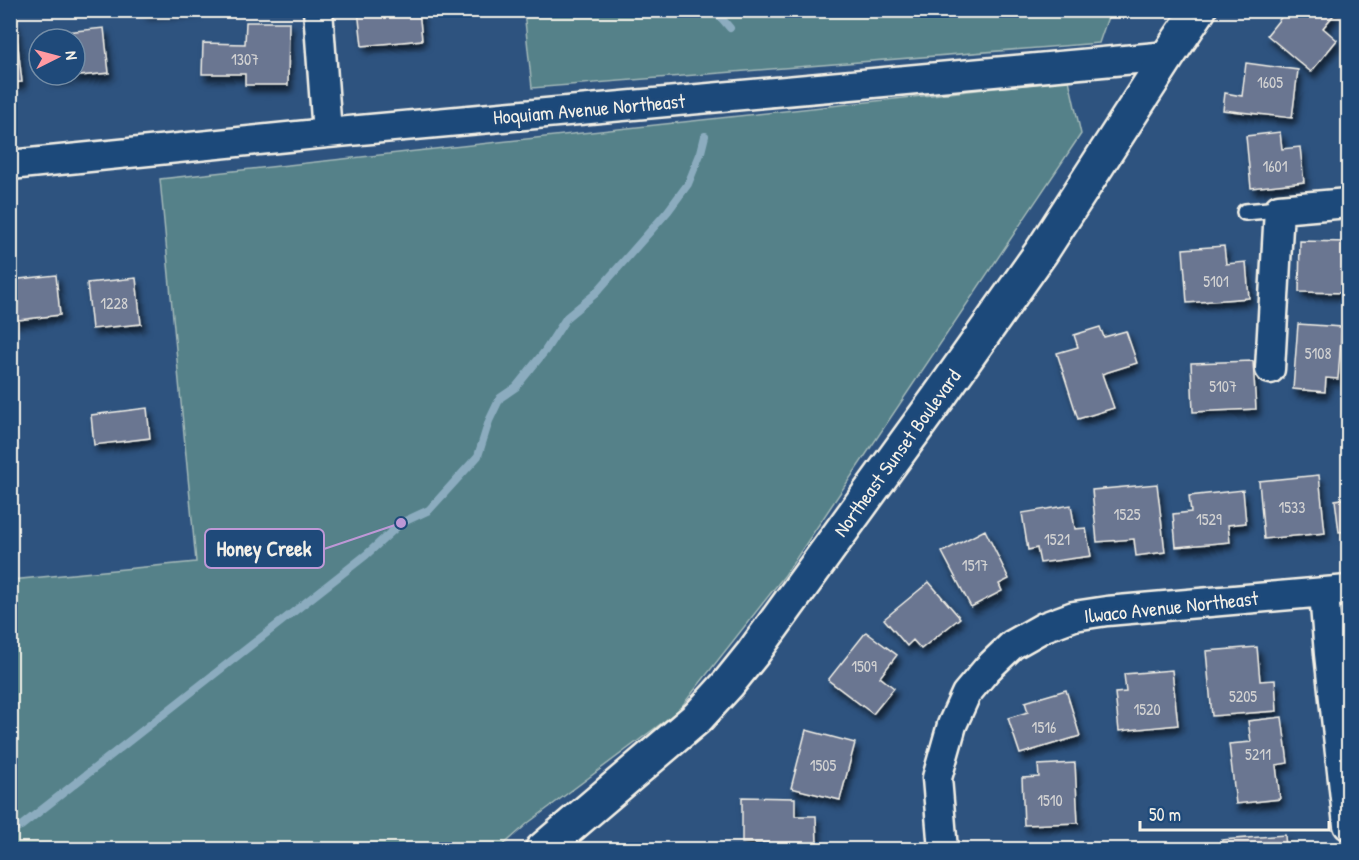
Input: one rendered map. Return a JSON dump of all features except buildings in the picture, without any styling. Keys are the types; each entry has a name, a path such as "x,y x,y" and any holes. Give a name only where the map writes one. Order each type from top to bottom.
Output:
{"main road":[{"name":"Northeast Sunset Boulevard","path":"542,849 698,717 753,653 1035,261 1199,10"}],"street":[{"path":"318,10 327,133"},
{"name":"Hoquiam Avenue Northeast","path":"10,165 327,133 1168,56"},
{"path":"1270,369 1279,209 1348,203"},
{"path":"1336,591 1329,654 1348,825"},
{"name":"Ilwaco Avenue Northeast","path":"943,849 937,778 952,725 966,694 987,669 1012,645 1044,627 1074,616 1107,610 1336,591"}],"lane":[{"path":"1245,212 1279,209"}],"green space":[{"path":"524,10 1110,11 1099,43 532,88"},
{"path":"1069,80 1081,134 785,575 678,711 528,823 499,849 11,849 11,580 196,562 160,179"}],"waterway":[{"path":"718,10 718,14 730,28"},
{"path":"10,830 21,826 366,555 401,523 429,510 478,456 489,421 500,398 516,387 545,351 567,317 595,294 668,211 688,184 705,136"}],"place":[{"name":"Honey Creek","path":"401,523"}]}
